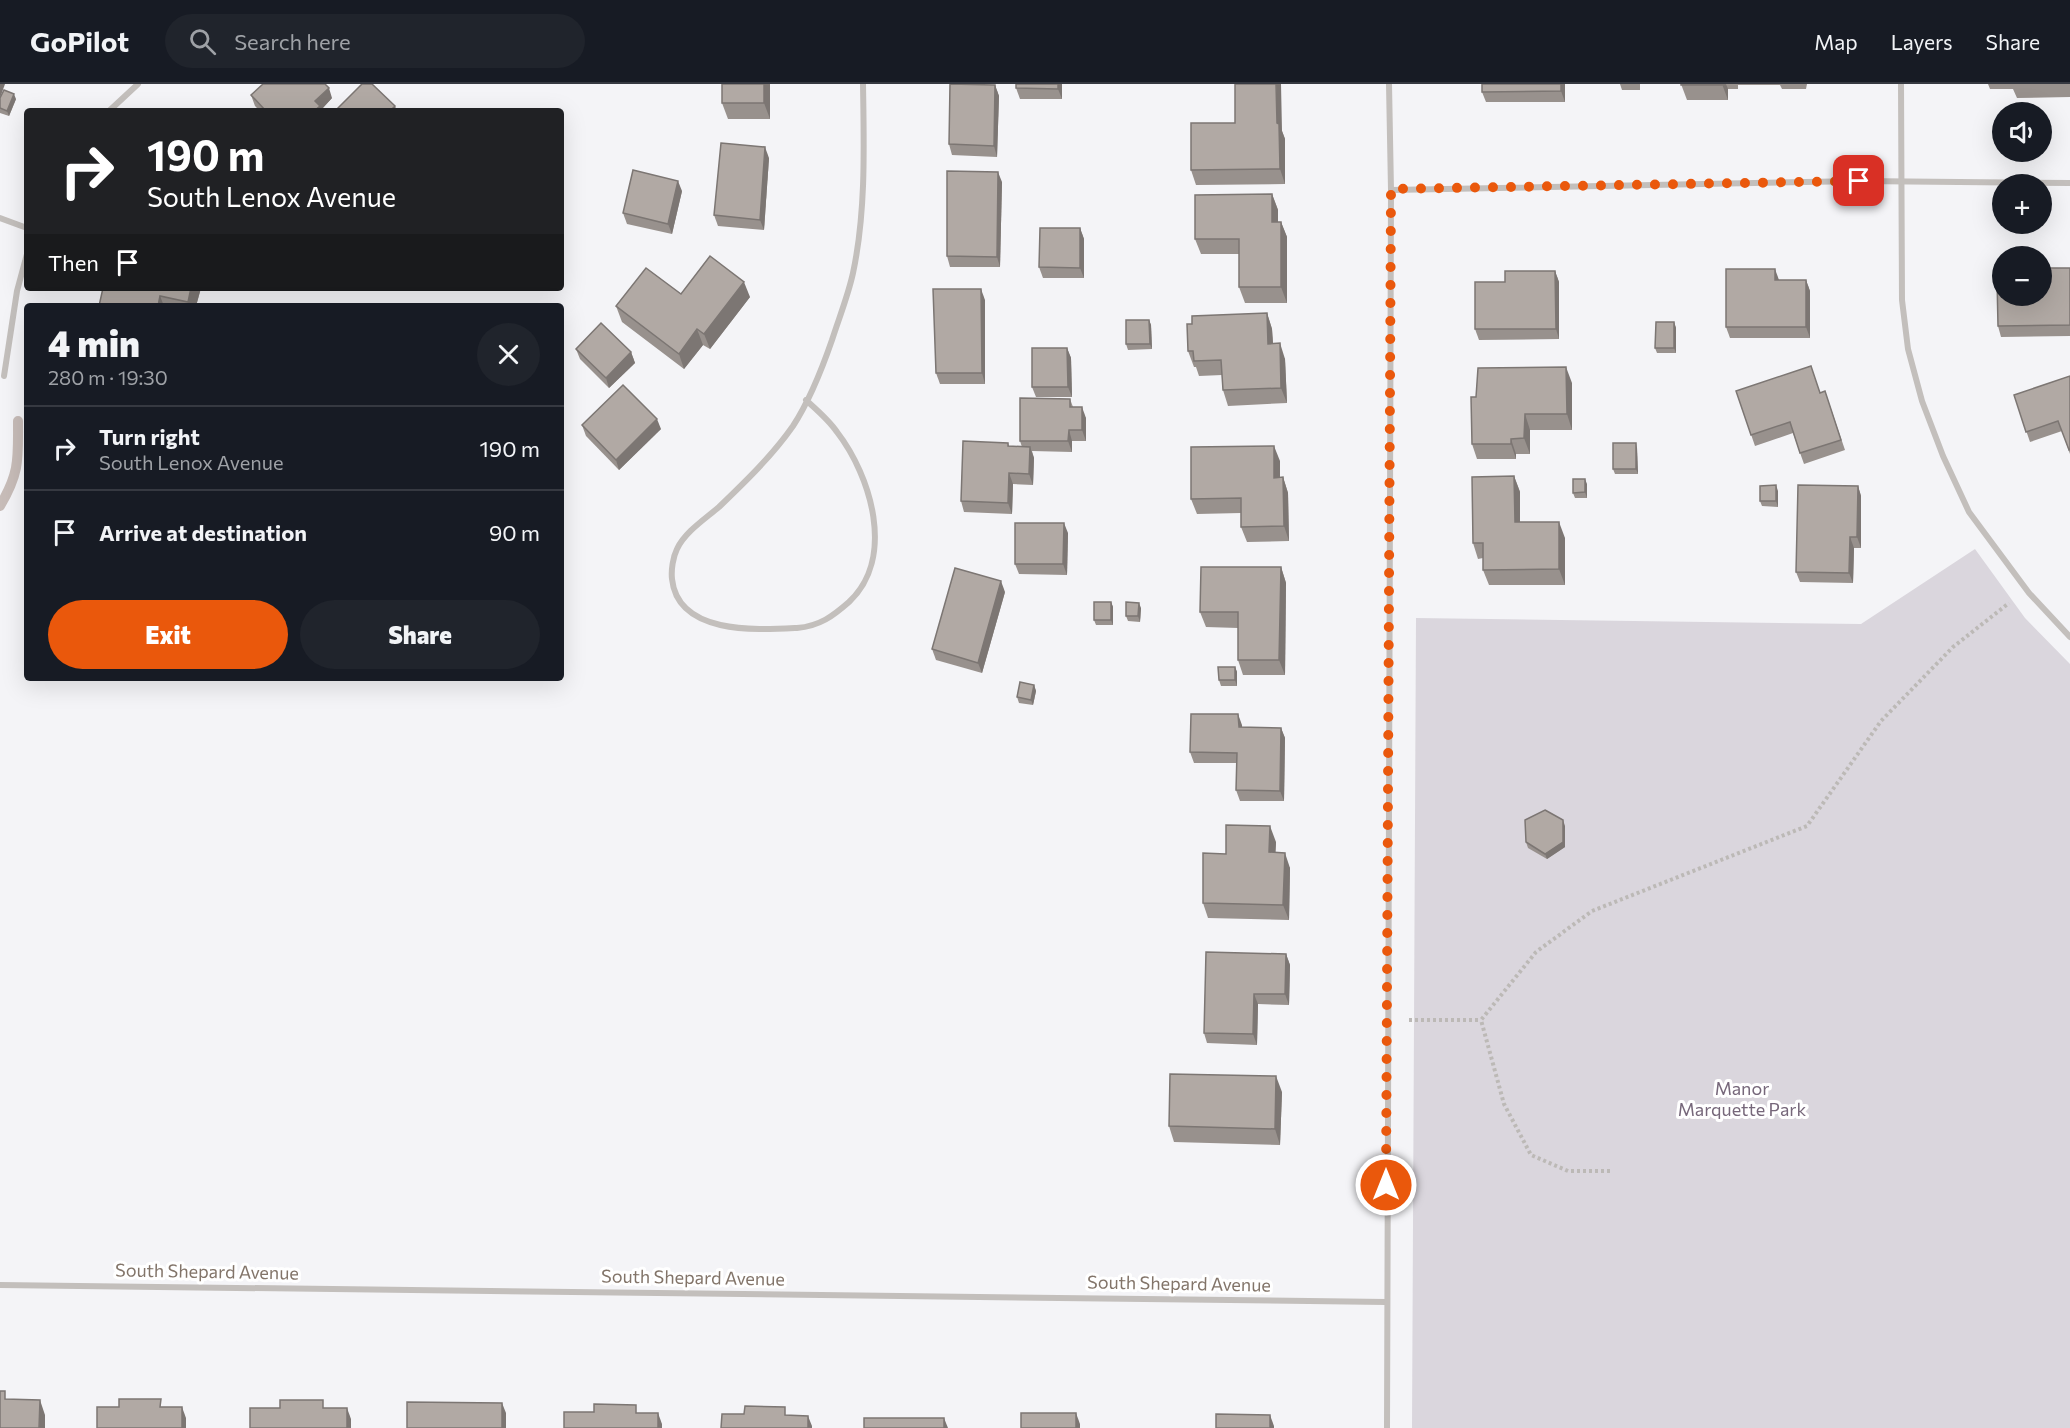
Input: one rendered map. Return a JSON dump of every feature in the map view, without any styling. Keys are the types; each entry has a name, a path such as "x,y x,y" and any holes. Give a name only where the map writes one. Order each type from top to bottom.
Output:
{"street":[{"path":"112,108 138,84"},
{"path":"807,400 837,432 851,454 868,494 875,531 873,564 855,596 830,619 807,627 768,630 707,621 688,611 676,596 671,578 677,549 686,536 771,453 793,425 822,368 853,273 861,221 863,84"},
{"path":"1387,1428 1391,189 1389,84"},
{"path":"1901,84 1902,300 1908,349 1922,401 1943,456 1969,512 2029,593 2070,637"},
{"path":"1391,189 1901,181 2070,183"},
{"path":"0,218 24,227"},
{"path":"4,376 16,291 24,264"},
{"name":"South Shepard Avenue","path":"0,1285 1386,1302"}],"path":[{"path":"1481,1020 1536,952 1592,911 1807,826 1881,721 1953,647 2009,603"},
{"path":"1387,1020 1481,1020"},
{"path":"1481,1020 1504,1104 1532,1155 1568,1172 1610,1171"}],"green space":[{"name":"Manor Marquette Park","path":"1975,549 2025,618 2070,664 2070,1428 1412,1428 1416,618 1861,624"}],"building":[{"path":"263,84 325,84 329,88 315,101 320,106 318,108 263,108 251,95"},
{"path":"362,84 372,84 395,106 393,108 338,108"},
{"path":"722,84 764,84 764,103 722,103"},
{"path":"950,84 995,85 994,146 949,144"},
{"path":"1016,84 1058,84 1058,89 1016,88"},
{"path":"1235,84 1276,84 1280,169 1191,170 1191,123 1235,123"},
{"path":"1482,84 1561,84 1561,91 1482,92"},
{"path":"1722,84 1722,85 1681,85"},
{"path":"4,90 14,94 7,111 0,108 0,98"},
{"path":"721,143 765,147 760,220 714,215"},
{"path":"633,170 678,181 668,224 623,213"},
{"path":"947,171 998,172 997,257 947,256"},
{"path":"1272,194 1272,222 1281,222 1281,287 1239,287 1239,239 1195,239 1195,195"},
{"path":"1040,228 1080,228 1080,268 1039,267"},
{"path":"710,256 744,282 704,334 697,329 679,354 616,306 646,268 681,294"},
{"path":"2052,268 2070,268 2070,325 1998,326 1998,306 2052,306"},
{"path":"1726,269 1775,269 1775,280 1806,280 1806,327 1726,327"},
{"path":"1505,271 1555,271 1556,329 1475,329 1475,282 1505,282"},
{"path":"933,289 981,289 982,373 936,373"},
{"path":"102,291 190,291 188,302 160,296 159,303 100,303"},
{"path":"1267,313 1268,344 1280,343 1281,388 1223,390 1221,360 1194,361 1193,351 1188,351 1187,324 1192,324 1192,316"},
{"path":"1126,320 1149,320 1150,344 1126,344"},
{"path":"1656,322 1674,322 1674,348 1655,348"},
{"path":"601,323 631,352 606,378 576,349"},
{"path":"1032,348 1067,348 1068,387 1032,387"},
{"path":"1811,366 1820,393 1825,391 1841,440 1800,453 1790,422 1751,435 1736,391"},
{"path":"1566,367 1567,414 1525,414 1524,438 1511,439 1511,444 1472,444 1471,397 1476,397 1478,368"},
{"path":"2070,376 2069,450 2058,421 2026,432 2014,395"},
{"path":"623,385 657,419 616,460 582,425"},
{"path":"1020,398 1070,399 1070,407 1082,407 1082,430 1069,430 1068,441 1020,441"},
{"path":"963,441 1008,443 1008,446 1030,447 1029,474 1009,473 1008,503 961,501"},
{"path":"1613,443 1636,443 1636,469 1613,469"},
{"path":"1274,446 1274,478 1283,477 1284,526 1241,527 1241,498 1191,499 1191,447"},
{"path":"1514,476 1515,522 1559,522 1559,569 1483,570 1483,543 1473,543 1472,477"},
{"path":"1573,479 1585,479 1585,492 1573,493"},
{"path":"1776,485 1776,501 1760,501 1760,486"},
{"path":"1798,485 1858,486 1857,537 1850,537 1849,573 1796,572"},
{"path":"1015,523 1064,523 1063,564 1015,564"},
{"path":"1201,567 1281,567 1279,660 1238,660 1238,612 1200,612"},
{"path":"955,568 1001,581 978,663 932,649"},
{"path":"1094,602 1111,602 1111,620 1094,620"},
{"path":"1126,602 1139,603 1138,616 1126,616"},
{"path":"1218,667 1235,667 1235,680 1219,680"},
{"path":"1020,682 1034,685 1031,700 1017,697"},
{"path":"1191,714 1238,714 1239,727 1281,728 1280,791 1236,790 1237,753 1190,752"},
{"path":"1545,810 1563,820 1563,842 1545,854 1526,842 1525,820"},
{"path":"1226,825 1270,826 1269,852 1285,853 1283,905 1203,903 1203,853 1226,854"},
{"path":"1206,952 1286,954 1285,994 1254,994 1253,1034 1204,1033"},
{"path":"1170,1074 1276,1076 1275,1129 1169,1126"},
{"path":"0,1391 5,1391 5,1399 40,1400 39,1428 0,1428"},
{"path":"119,1399 161,1399 160,1407 182,1407 182,1428 97,1428 97,1407 119,1407"},
{"path":"280,1400 323,1400 323,1408 347,1408 347,1428 250,1428 250,1408 280,1408"},
{"path":"407,1402 502,1403 502,1428 407,1428"},
{"path":"594,1404 636,1405 636,1413 658,1413 658,1428 564,1428 564,1412 594,1412"},
{"path":"745,1406 785,1407 785,1415 808,1416 808,1428 721,1428 722,1414 744,1414"},
{"path":"1021,1413 1076,1413 1076,1428 1021,1428"},
{"path":"1216,1414 1270,1415 1270,1428 1216,1428"},
{"path":"864,1418 944,1418 944,1428 864,1428"}],"waterway":[{"path":"0,506 11,484 16,465 18,421"}],"route":[{"path":"1386,1185 1391,189 1859,181"}]}
